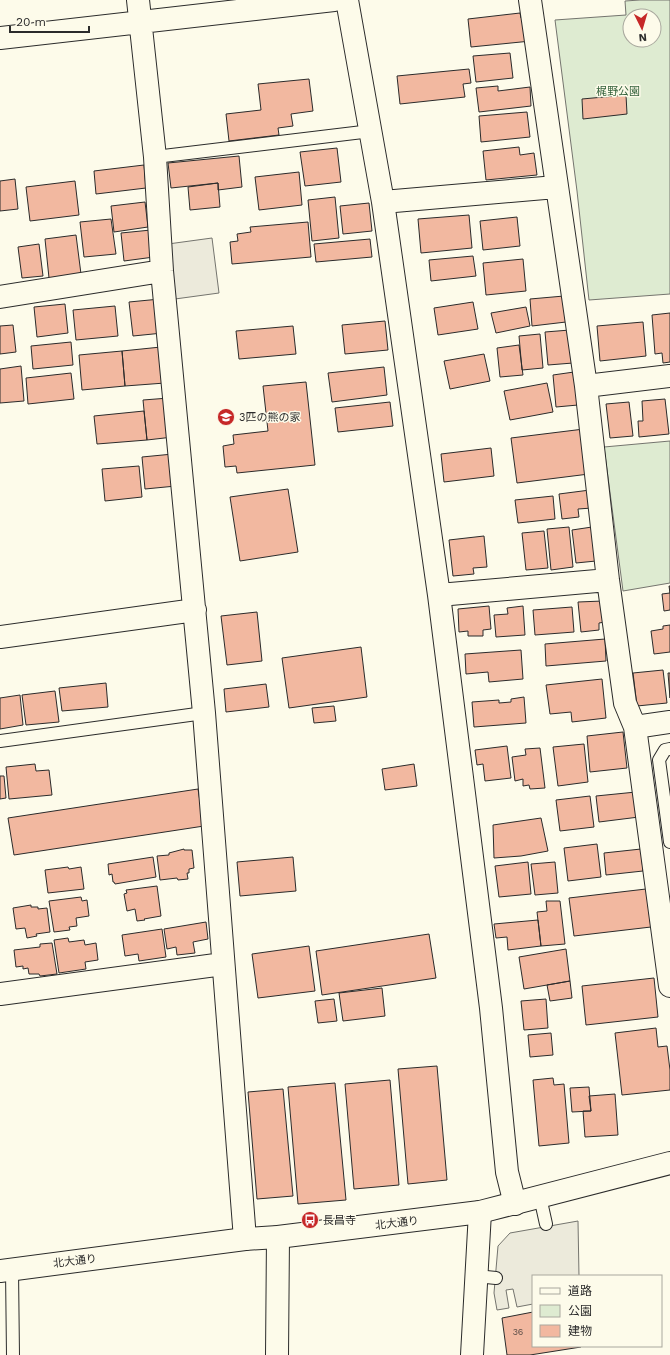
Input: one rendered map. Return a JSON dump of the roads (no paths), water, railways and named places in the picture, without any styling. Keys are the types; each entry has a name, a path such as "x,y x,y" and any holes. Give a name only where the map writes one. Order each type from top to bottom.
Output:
{"street":[{"path":"138,0 155,157 162,271 204,713 245,1239"},
{"path":"0,38 334,0"},
{"path":"347,0 383,202 439,595 490,1001 507,1172 515,1204"},
{"path":"530,0 586,386 608,580 625,702 635,727 670,986"},
{"path":"383,202 556,187"},
{"path":"0,298 162,271"},
{"path":"586,386 670,376"},
{"path":"439,595 608,580"},
{"path":"0,637 195,610"},
{"path":"635,727 670,722"},
{"path":"0,994 223,964"},
{"name":"北大通り","path":"6,1270 245,1239 278,1237 480,1212 670,1163"},
{"path":"472,1355 486,1277 480,1212"},
{"path":"277,1355 278,1237"}],"lane":[{"path":"155,157 371,132"},
{"path":"0,741 204,713"},
{"path":"670,749 665,750 660,760 670,842"},
{"path":"540,1197 546,1224"},
{"path":"6,1270 13,1355"}],"place":[{"name":"3匹の熊の家","path":"226,417"},
{"name":"長昌寺","path":"310,1220"}],"park label":[{"name":"梶野公園","path":"618,91"}]}
